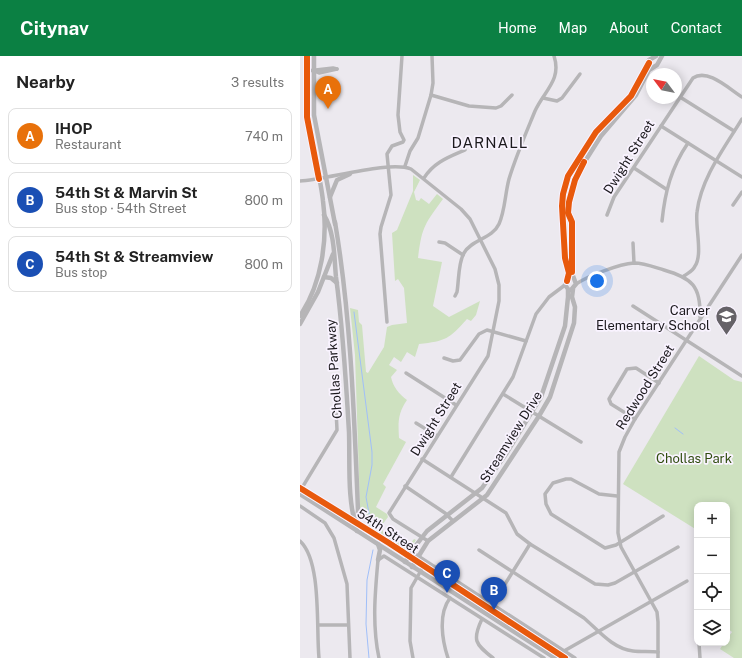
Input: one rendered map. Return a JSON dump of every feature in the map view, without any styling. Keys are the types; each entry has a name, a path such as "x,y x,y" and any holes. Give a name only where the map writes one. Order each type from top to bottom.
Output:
{"main road":[{"path":"300,316 312,294 321,265 324,215 308,117 307,56"},
{"path":"300,324 313,302 334,251 334,222 314,115 314,56"},
{"name":"Streamview Drive","path":"405,562 422,537 448,515 477,494 489,479 543,394 565,326 569,273 566,258 563,200 568,176 598,130 631,96 633,89 652,60 662,56"},
{"name":"Streamview Drive","path":"575,281 572,222 568,213 568,202 579,172 601,136 638,92 652,60"},
{"path":"330,198 332,188 337,180 350,174"},
{"name":"Chollas Parkway","path":"324,215 328,221 334,251 346,368 351,505 357,531"},
{"name":"Chollas Parkway","path":"334,222 349,323 353,371 358,510 357,520 354,522"},
{"path":"324,277 331,278 337,283"},
{"path":"568,286 575,281"},
{"path":"568,286 575,281"},
{"name":"Streamview Drive","path":"412,567 428,542 484,498 494,486 550,397 574,323 575,307 568,286"},
{"name":"54th Street","path":"300,491 354,522 565,658"},
{"name":"54th Street","path":"300,491 357,531 405,562 418,574 555,658"},
{"path":"341,514 348,514 351,505"},
{"path":"378,544 380,550 378,560"}],"street":[{"path":"387,322 380,234 391,195 389,167 386,157 388,150 392,146 403,142 404,140 400,132 398,115 402,56"},
{"path":"300,181 389,167 405,166 410,151 418,138 431,95 433,83 432,56"},
{"path":"455,296 463,255 469,247 493,232 500,222 510,175 536,110 556,77 557,66 554,56"},
{"path":"307,71 333,68 337,69 319,73 314,71"},
{"path":"543,98 557,101 562,98 580,74"},
{"name":"Dwight Street","path":"682,94 692,79 701,75 707,75 742,97"},
{"path":"431,95 469,106 496,108 501,106 512,95"},
{"path":"682,98 734,131"},
{"name":"Dwight Street","path":"607,215 614,197 675,104"},
{"path":"684,276 693,269 698,260 696,226 698,205 704,184 742,119"},
{"path":"661,126 742,177"},
{"path":"662,222 666,189 674,167 688,143"},
{"path":"424,178 433,166 442,160 465,150"},
{"name":"Dwight Street","path":"405,166 424,178 464,212 482,240 495,269 499,285 499,306 488,356 390,510 390,515 422,537"},
{"path":"634,168 666,189"},
{"path":"572,169 579,172"},
{"path":"733,205 742,192"},
{"path":"439,242 463,255"},
{"path":"633,243 634,263"},
{"name":"Redwood Street","path":"658,658 657,612 619,542 617,496 619,452 635,419 742,254"},
{"path":"575,281 583,280 634,263 645,264 684,276 690,280 698,293 700,318"},
{"path":"451,477 513,377 538,310 549,297 568,286"},
{"path":"633,306 742,376"},
{"path":"444,358 453,361 460,360 482,331 494,331 526,341"},
{"path":"635,419 611,404 610,400 610,397 627,369 631,367 636,368 659,383"},
{"path":"406,373 456,405"},
{"path":"300,491 337,430 335,389"},
{"path":"503,394 581,442"},
{"path":"416,423 437,436"},
{"path":"422,459 506,513 517,534 530,544 595,584 608,585 615,583 678,547"},
{"path":"617,496 599,494 571,479 566,478 553,483 546,494 547,509 556,518 603,548 619,542 663,516"},
{"path":"405,486 448,515 453,521"},
{"path":"300,506 324,523 334,538 347,584 350,658"},
{"path":"422,537 428,542"},
{"path":"300,541 307,551 316,584 319,658"},
{"path":"492,605 530,544"},
{"path":"479,550 584,618 598,632 624,649 633,651 658,652"},
{"path":"412,552 575,658"},
{"path":"379,658 374,616 378,560 383,556 418,574 450,598 544,658"},
{"path":"414,658 410,641 411,588 423,567"},
{"path":"564,651 687,580"},
{"path":"448,658 443,639 444,610 450,598"},
{"path":"482,619 476,631 477,642 480,648 493,658"},
{"path":"318,625 348,624"},
{"path":"699,646 700,658"}],"green space":[{"path":"413,175 420,180 414,192 416,200 419,201 421,198 429,204 437,194 443,199 425,226 418,258 442,262 433,306 449,317 480,301 476,315 471,321 467,319 456,331 446,338 435,342 419,344 415,357 407,352 401,362 394,357 389,365 397,370 391,377 393,384 399,393 407,400 399,418 399,438 406,442 383,484 386,487 376,507 387,514 388,517 382,525 383,532 407,548 414,539 416,540 410,549 406,551 384,538 372,528 363,515 360,507 355,355 350,308 358,310 359,322 362,325 366,372 368,373 384,347 387,327 407,323 404,288 398,279 395,281 392,233 397,230 413,191"},
{"name":"Chollas Park","path":"699,356 734,380 742,382 742,658 734,658 720,649 722,646 730,646 730,635 732,632 730,630 730,502 694,502 694,528 623,484"}],"waterway":[{"path":"354,312 372,452 372,465 366,497 371,524"},
{"path":"675,428 683,434"},
{"path":"369,658 366,624 367,580 373,550"}],"cycle path":[{"path":"307,56 307,117 319,179"},
{"path":"567,281 569,273 565,258 562,206 563,194 568,176 596,132 631,96 649,63"},
{"path":"572,272 572,222 568,213 569,202 575,180 584,162"},
{"path":"300,488 389,543 565,658"}],"place":[{"name":"IHOP","path":"328,109"},
{"name":"Carver Elementary School","path":"726,336"},
{"name":"54th St & Streamview","path":"447,593"},
{"name":"54th St & Marvin St","path":"494,610"}],"district":[{"name":"DARNALL","path":"490,142"}]}
